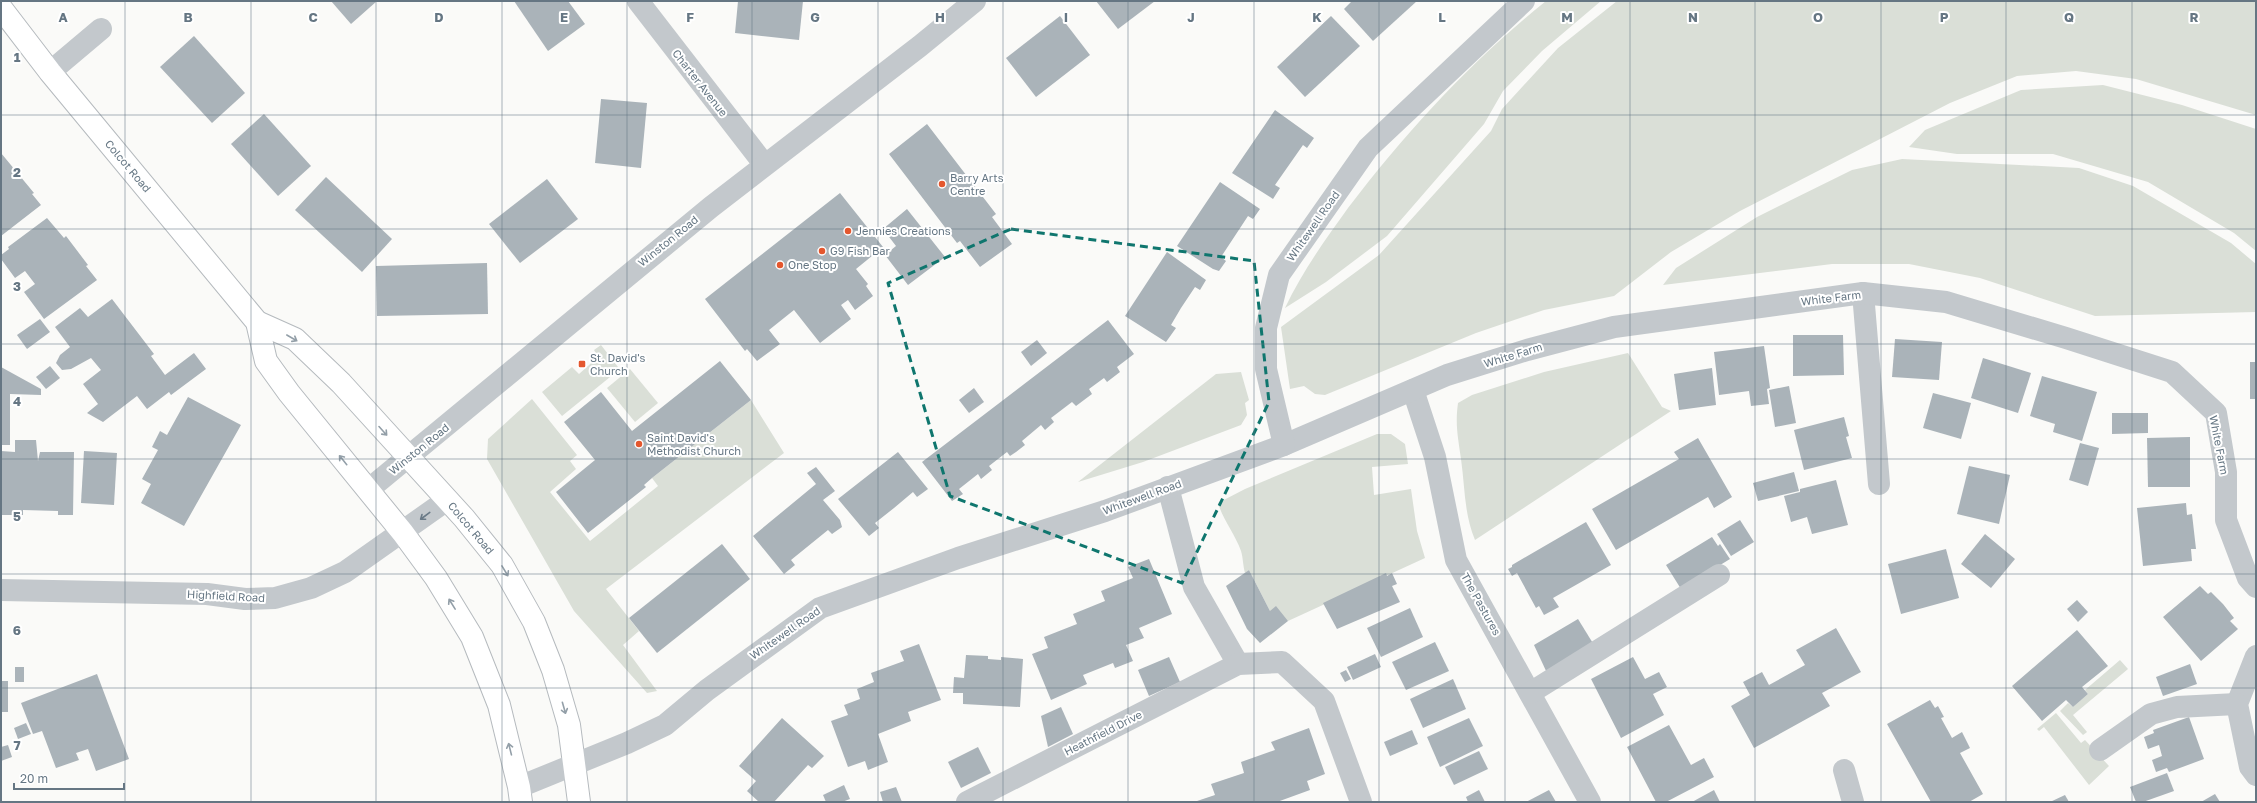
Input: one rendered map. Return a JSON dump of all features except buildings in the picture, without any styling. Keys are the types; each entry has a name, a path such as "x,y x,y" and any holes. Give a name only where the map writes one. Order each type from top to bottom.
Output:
{"main road":[{"name":"Colcot Road","path":"1,8 50,72 257,322 295,339 341,383 447,500 502,566 534,622 553,670 569,725 575,765 578,802"},
{"name":"Colcot Road","path":"257,322 266,361 288,393 403,533 436,578 478,650 499,705 520,794"}],"street":[{"name":"Charter Avenue","path":"638,1 764,164"},
{"name":"Winston Road","path":"368,490 580,313 764,164 920,46 975,1"},
{"name":"Whitewell Road","path":"520,794 575,765 665,724 707,690 820,608 958,558 1106,511 1284,445 1266,369 1266,328 1279,275 1368,148 1524,1"},
{"path":"50,72 101,29"},
{"name":"White Farm","path":"1284,445 1447,375 1527,350 1614,327 1863,293 1946,302 2172,372 2216,413 2226,472 2226,520 2248,578 2256,587"},
{"path":"1863,293 1879,484"},
{"name":"The Pastures","path":"1413,390 1435,457 1456,560 1590,802"},
{"path":"1168,488 1194,587 1238,664"},
{"name":"Highfield Road","path":"1,590 207,594 245,599 275,598 311,588 345,572 403,533 447,500"},
{"path":"1530,693 1719,575"},
{"path":"2256,656 2237,704 2250,767 2256,776"},
{"name":"Heathfield Drive","path":"967,802 1238,664 1282,662 1324,701 1361,802"},
{"path":"2100,750 2151,714 2177,707 2237,704"},
{"path":"1844,770 1854,802"}],"highlighted area":[{"path":"1011,229 1254,261 1269,402 1182,583 950,496 888,283"}],"shaded area":[{"path":"1546,1 1601,1 1542,51 1503,91 1484,124 1387,236 1326,282 1285,308 1306,269 1322,244 1348,208 1393,152 1416,125 1466,73 1518,24"},
{"path":"1617,1 2256,1 2256,115 2136,79 2076,71 2017,76 1950,103 1740,211 1671,252 1614,296 1544,310 1476,333 1325,395 1315,394 1304,386 1290,389 1281,327 1379,255 1491,131 1502,109 1558,48"},
{"path":"2103,85 2182,105 2256,129 2256,251 2234,233 2148,182 2053,154 1957,154 1909,147 1925,130 2021,90"},
{"path":"1902,159 2079,168 2133,186 2231,243 2256,264 2256,312 2095,316 1980,278 1909,264 1832,264 1663,285 1676,268 1757,217 1852,170"},
{"path":"601,345 618,367 615,373 562,416 542,392 572,367 579,374 598,357 594,350"},
{"path":"1628,353 1662,407 1671,411 1475,540 1471,530 1465,500 1457,431 1458,403 1472,395 1544,372"},
{"path":"630,369 658,403 635,422 607,388"},
{"path":"1241,372 1249,400 1245,403 1247,415 1241,425 1143,462 1078,482 1216,374"},
{"path":"532,399 577,455 570,461 576,469 550,492 590,541 658,486 652,478 751,400 784,453 606,589 639,631 623,645 657,691 647,693 574,611 487,459 488,439"},
{"path":"1377,434 1391,434 1405,444 1408,464 1372,467 1374,495 1411,489 1417,531 1425,558 1288,621 1270,611 1249,570 1245,573 1241,551 1218,503 1245,489"},
{"path":"2120,660 2128,669 2073,715 2087,732 2083,735 2060,711 2068,703 2073,707 2088,694 2085,690"},
{"path":"2056,713 2081,743 2085,740 2109,766 2089,785 2044,727 2039,731 2037,729"}],"place":[{"name":"Barry Arts Centre","path":"942,184"},
{"name":"Jennies Creations","path":"848,231"},
{"name":"G9 Fish Bar","path":"822,251"},
{"name":"One Stop","path":"780,265"},
{"name":"St. David's Church","path":"582,364"},
{"name":"Saint David's Methodist Church","path":"639,444"}]}
